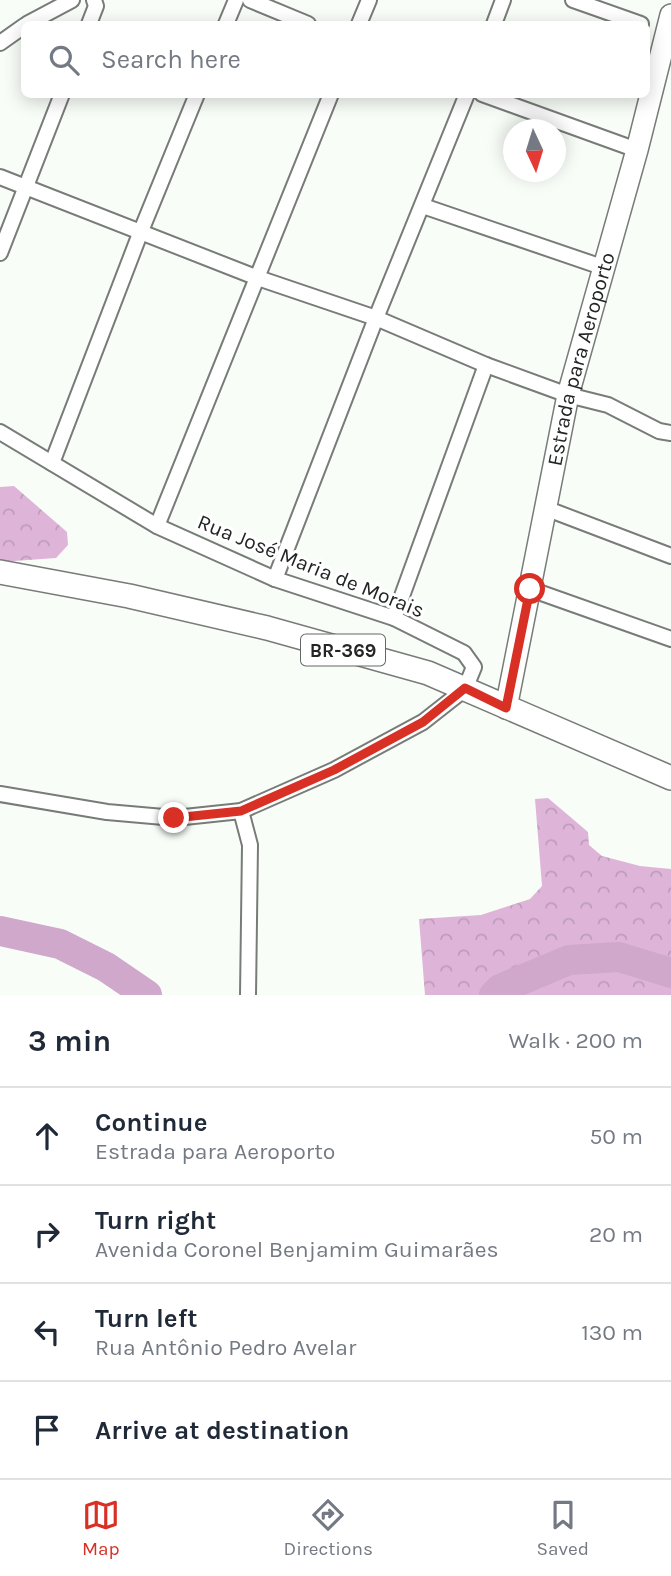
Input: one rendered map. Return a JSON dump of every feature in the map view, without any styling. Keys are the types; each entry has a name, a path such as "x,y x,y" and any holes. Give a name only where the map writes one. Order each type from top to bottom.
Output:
{"main road":[{"name":"BR-369","path":"0,572 129,596 267,628 428,673 671,778"}],"street":[{"path":"33,21 72,0"},
{"path":"90,21 96,6 94,0"},
{"path":"227,21 236,0"},
{"path":"250,0 301,21"},
{"path":"360,21 369,0"},
{"path":"495,21 503,0"},
{"path":"573,0 632,21"},
{"name":"Estrada para Aeroporto","path":"650,82 661,25"},
{"path":"0,43 21,28"},
{"path":"0,253 60,98"},
{"path":"52,463 195,98"},
{"path":"157,526 329,98"},
{"path":"275,579 376,318 424,206 465,98"},
{"path":"493,98 637,150"},
{"name":"Estrada para Aeroporto","path":"506,708 568,395 637,150 647,98"},
{"path":"0,177 258,278 376,318 486,365 568,395 608,405 659,431 671,433"},
{"path":"424,206 605,268"},
{"path":"394,618 486,365"},
{"name":"Rua José Maria de Morais","path":"0,432 157,526 275,579 394,618 464,653 474,667 465,688"},
{"path":"545,508 671,556"},
{"path":"530,589 671,639"},
{"path":"0,794 107,813 174,818 241,811 334,770 423,722 465,688"},
{"path":"241,811 250,845 248,995"}],"green space":[{"path":"14,486 67,532 68,545 56,558 0,562 0,487"},
{"path":"548,798 588,832 589,845 602,856 640,866 671,869 671,995 425,995 419,919 481,915 530,899 542,886 535,799"}],"waterway":[{"path":"0,931 60,944 106,967 147,995"},
{"path":"494,995 500,989 569,960 619,957 671,973"}],"route":[{"path":"174,818 241,811 334,770 423,722 465,688 506,708 530,589"}]}
